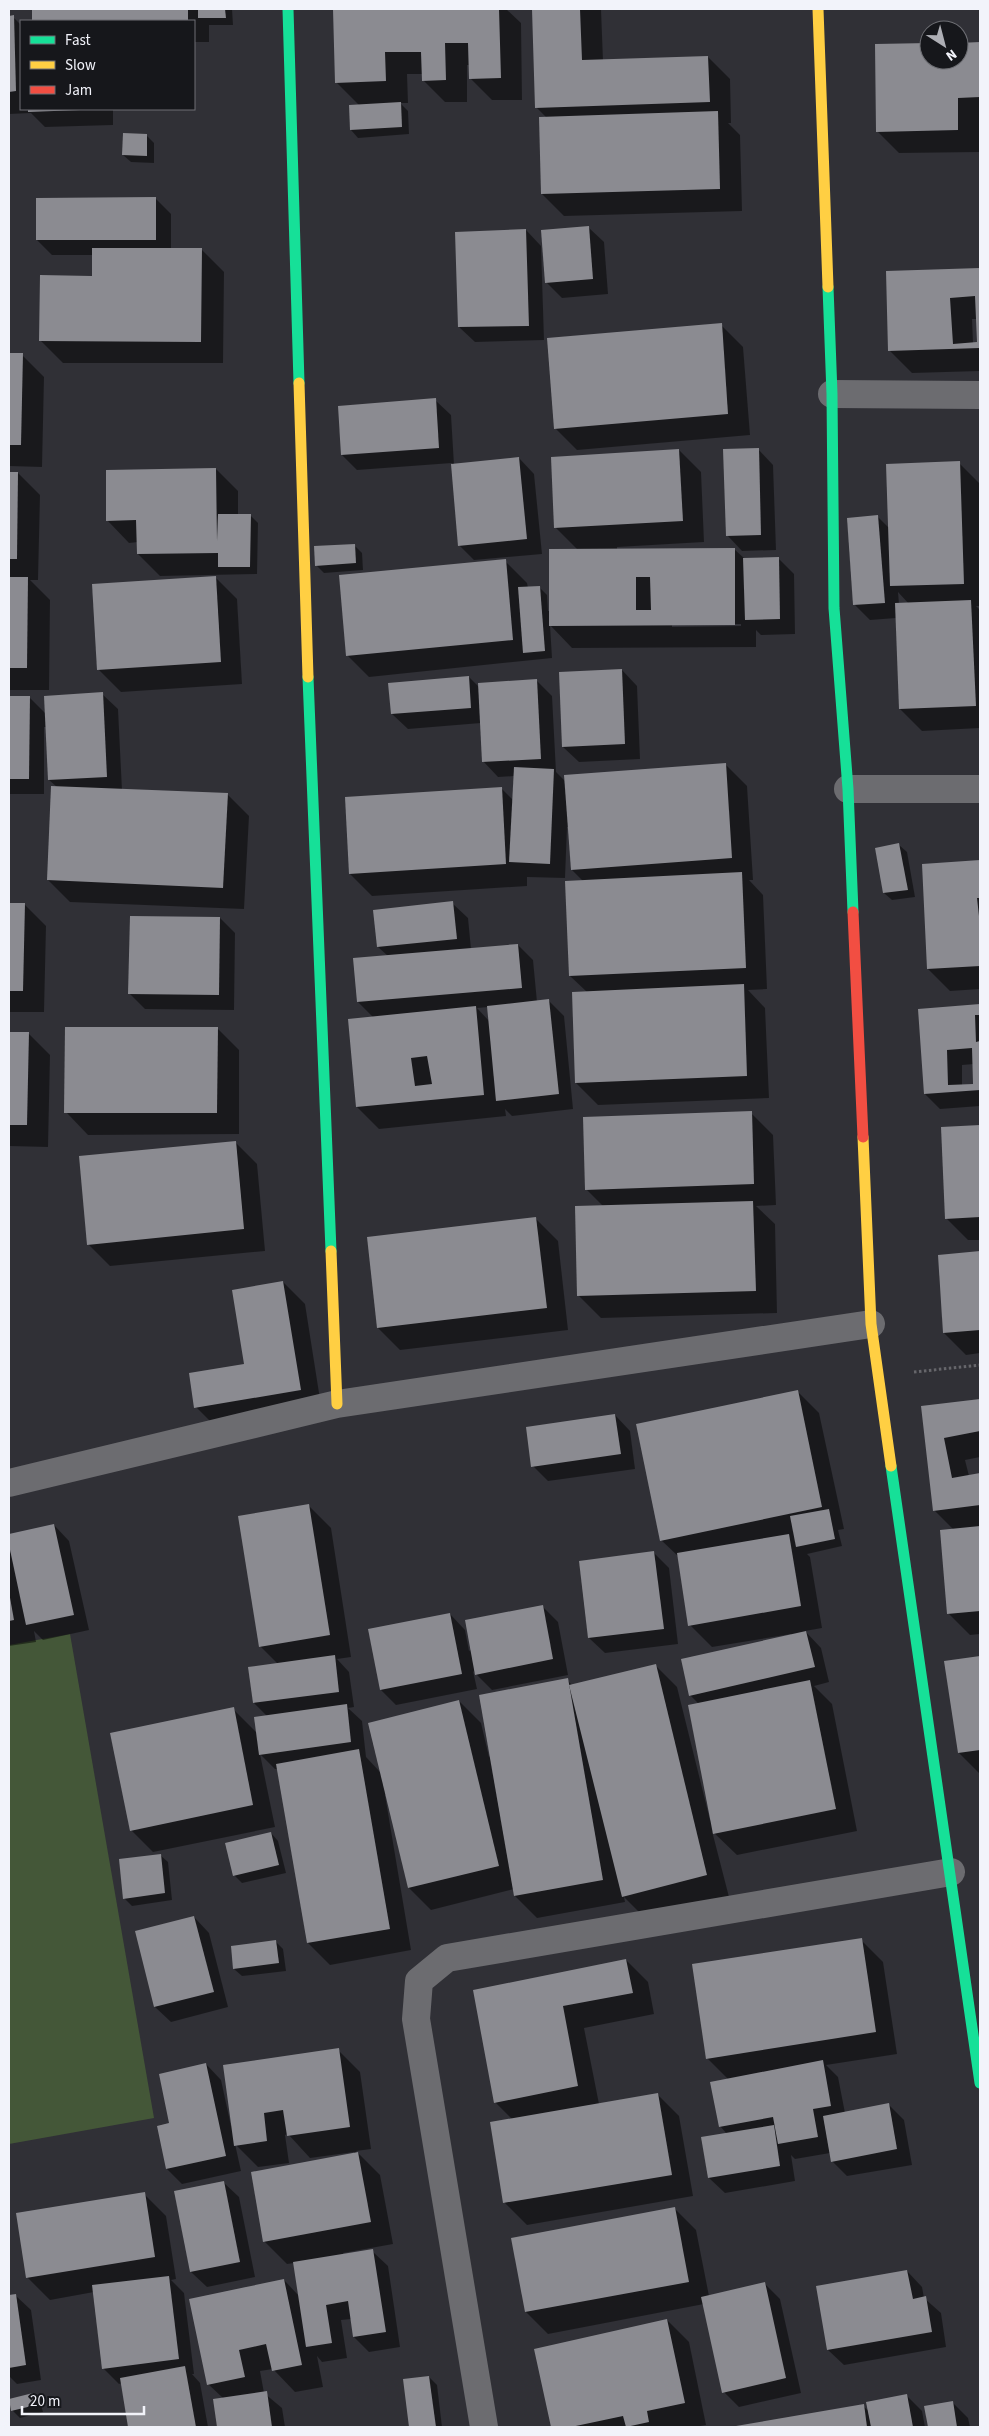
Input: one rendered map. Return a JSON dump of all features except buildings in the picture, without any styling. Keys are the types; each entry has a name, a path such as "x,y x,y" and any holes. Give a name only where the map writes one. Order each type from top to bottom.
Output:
{"street":[{"path":"288,9 310,731 337,1404"},
{"path":"818,9 832,394 834,608 848,790 870,1324 951,1872 980,2083"},
{"path":"832,394 980,395"},
{"path":"848,790 980,789"},
{"path":"9,1483 337,1404 870,1324"},
{"path":"484,2427 416,2019 419,1981 447,1958 951,1872"}],"path":[{"path":"877,1375 980,1365"}],"green space":[{"path":"70,1634 154,2118 9,2144 9,1645"}],"traffic: fast":[{"path":"288,9 299,383"},
{"path":"828,287 832,394 834,608 848,789 853,912"},
{"path":"308,677 331,1251"},
{"path":"891,1466 980,2083"}],"traffic: slow":[{"path":"818,9 828,287"},
{"path":"299,383 308,677"},
{"path":"863,1137 871,1324 891,1466"},
{"path":"331,1251 337,1404"}],"traffic: jam":[{"path":"853,912 863,1137"}]}
